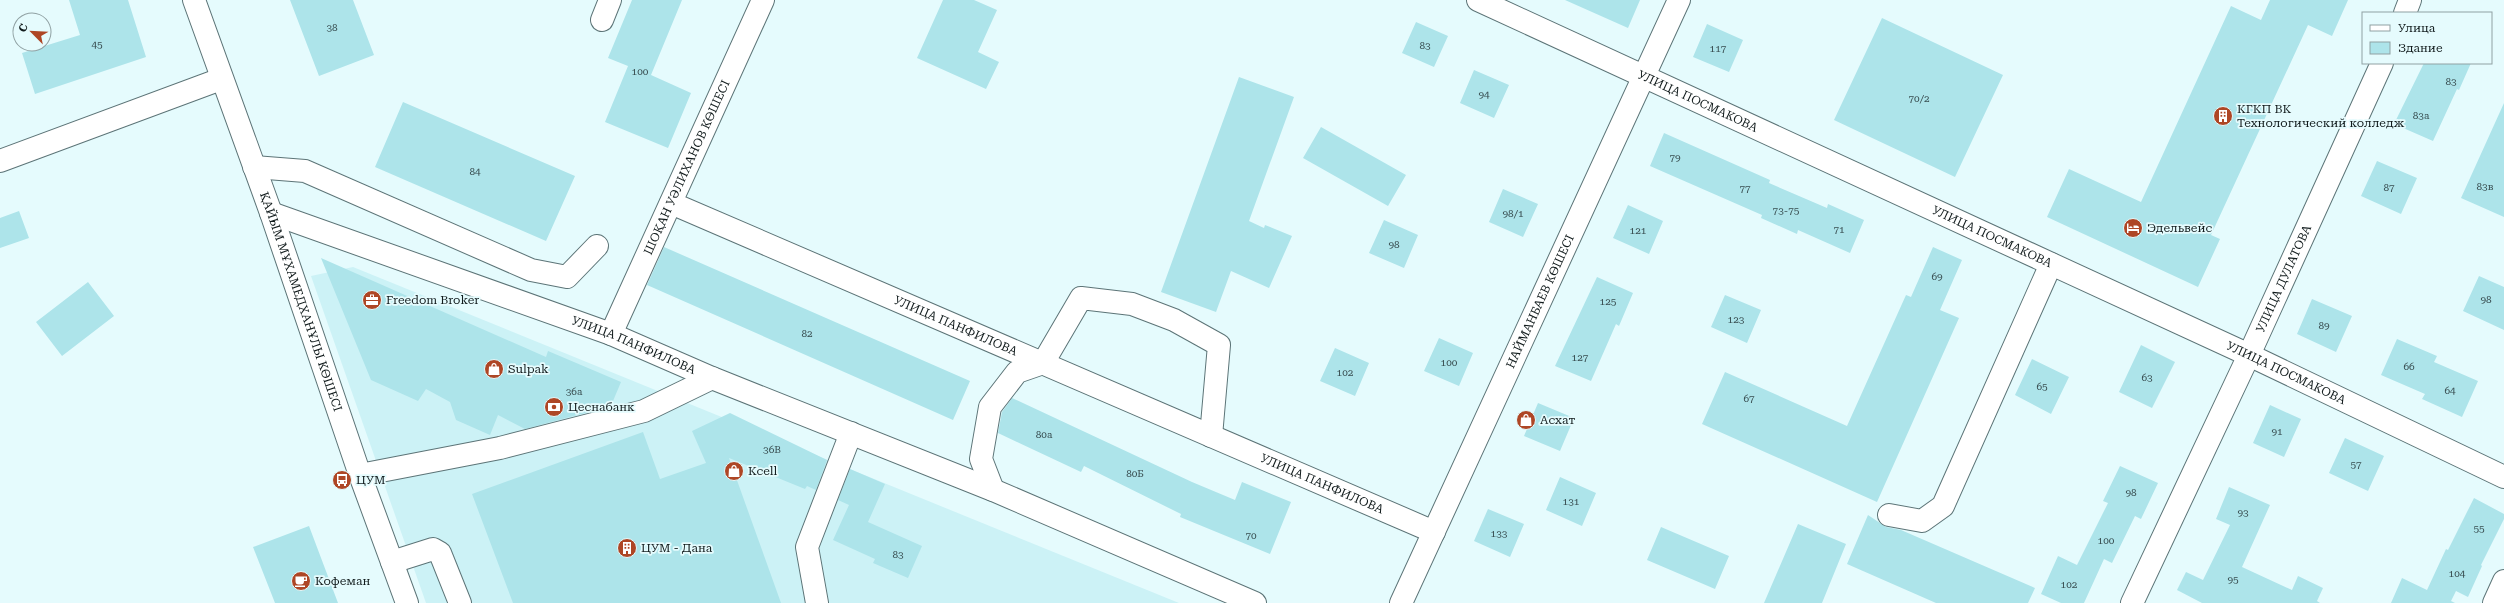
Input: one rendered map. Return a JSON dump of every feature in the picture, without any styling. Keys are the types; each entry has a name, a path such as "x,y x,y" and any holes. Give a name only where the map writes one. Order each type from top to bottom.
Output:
{"street":[{"name":"ҚАЙЫМ МҰХАМЕДХАНҰЛЫ КӨШЕСІ","path":"194,0 221,79 271,213 360,475 407,603"},
{"path":"602,20 610,0"},
{"name":"ШОҚАН УӘЛИХАНОВ КӨШЕСІ","path":"611,334 763,0"},
{"name":"УЛИЦА ПОСМАКОВА","path":"1478,0 2249,355 2504,477"},
{"name":"НАЙМАНБАЕВ КӨШЕСІ","path":"1401,603 1679,0"},
{"path":"2405,12 2410,0"},
{"name":"УЛИЦА ДУЛАТОВА","path":"2132,603 2249,355 2382,64"},
{"path":"0,160 221,79"},
{"path":"254,167 305,171 531,270 567,276 597,246"},
{"name":"УЛИЦА ПАНФИЛОВА","path":"671,203 1434,532"},
{"name":"УЛИЦА ПАНФИЛОВА","path":"271,213 611,334 712,378 992,490 1255,603"},
{"path":"1889,515 1922,521 1943,506 2051,264"},
{"path":"1043,363 1081,298 1132,304 1174,320 1219,344 1211,436"},
{"name":"УЛИЦА ПАНФИЛОВА","path":"992,490 981,459 990,407 1016,372 1043,363"},
{"path":"360,475 500,448 644,411 712,378"},
{"path":"817,603 807,547 851,433"},
{"path":"392,562 433,549 440,553 460,603"},
{"path":"2494,603 2504,581"}],"shaded area":[{"path":"353,267 1179,603 426,603 311,276"}],"building":[{"path":"69,0 128,0 146,57 35,94 22,53 52,52 52,44 80,35"},
{"path":"290,0 353,0 374,55 319,76"},
{"path":"632,0 682,0 651,75 691,93 668,148 605,122 628,66 608,58"},
{"path":"943,0 974,0 997,10 978,52 999,62 986,89 917,58"},
{"path":"1565,0 1640,0 1628,28"},
{"name":"КГКП ВК Технологический колледж","path":"2270,0 2348,0 2332,36 2308,25 2211,235 2220,239 2198,287 2047,217 2069,169 2141,202 2231,6 2261,20"},
{"path":"1882,18 2003,75 1955,177 1834,120"},
{"path":"1416,22 1448,36 1434,67 1402,53"},
{"path":"1707,24 1743,40 1729,72 1693,57"},
{"path":"2424,64 2471,64 2459,90 2457,89 2433,141 2394,124"},
{"path":"1474,70 1509,85 1494,118 1460,103"},
{"path":"1239,77 1294,97 1249,221 1264,228 1265,225 1292,236 1269,288 1231,271 1216,312 1161,292"},
{"path":"403,102 575,176 546,241 375,167"},
{"path":"2504,103 2504,217 2461,198"},
{"path":"1321,127 1406,175 1388,206 1303,158"},
{"path":"1664,133 1770,180 1769,183 1827,208 1828,204 1864,220 1850,253 1798,230 1797,234 1761,218 1762,215 1650,166"},
{"path":"2377,161 2417,178 2401,214 2361,196"},
{"path":"1503,189 1538,204 1523,237 1489,222"},
{"path":"1628,205 1663,221 1649,254 1613,238"},
{"path":"19,211 29,238 0,248 0,218"},
{"path":"1384,220 1418,235 1404,268 1369,253"},
{"path":"664,247 970,381 953,420 647,285"},
{"path":"1933,247 1962,260 1940,310 1959,318 1877,502 1702,424 1725,372 1847,426 1906,295 1911,297"},
{"path":"321,258 546,357 548,351 621,382 613,401 588,412 525,429 498,415 490,435 456,420 450,402 426,389 418,401 371,380"},
{"path":"2479,276 2504,287 2504,330 2463,311"},
{"path":"1597,277 1633,293 1619,326 1616,324 1591,381 1555,366"},
{"path":"88,282 114,316 62,356 36,322"},
{"path":"1725,295 1761,310 1747,343 1711,327"},
{"path":"2312,299 2352,316 2336,352 2297,334"},
{"path":"1439,338 1473,353 1459,386 1424,371"},
{"path":"2397,339 2437,356 2434,362 2478,381 2462,417 2422,399 2425,394 2381,375"},
{"path":"2141,345 2175,362 2152,408 2119,392"},
{"path":"1335,348 1369,363 1355,396 1320,381"},
{"path":"2032,359 2069,377 2051,414 2015,395"},
{"path":"1012,398 1192,482 1235,500 1242,482 1291,502 1270,554 1180,517 1181,514 1084,466 1081,472 998,433 1002,412"},
{"path":"1538,403 1574,418 1560,451 1524,436"},
{"path":"2270,405 2301,419 2284,457 2253,443"},
{"name":"ЦУМ - Дана","path":"730,413 827,460 816,490 807,486 805,489 729,458 781,603 513,603 472,494 643,432 660,479 706,463 692,431"},
{"path":"2345,438 2384,456 2368,491 2329,473"},
{"path":"2120,466 2158,483 2141,519 2135,516 2112,563 2104,559 2084,603 2061,603 2041,594 2058,556 2077,565 2108,503 2103,501"},
{"path":"850,469 885,484 868,522 922,546 908,578 873,563 875,559 833,540 849,505 838,500"},
{"path":"1560,477 1596,493 1582,526 1546,510"},
{"path":"2229,487 2270,505 2242,567 2292,590 2298,576 2323,588 2317,601 2320,603 2202,603 2177,590 2186,572 2203,580 2230,525 2216,519"},
{"path":"2474,498 2504,514 2504,519 2481,565 2482,566 2468,597 2456,591 2451,601 2455,603 2391,603 2402,578 2427,590 2446,549 2448,550"},
{"path":"1488,509 1524,524 1510,557 1474,541"},
{"path":"1868,515 1886,527 1901,530 2035,588 2028,603 1936,603 1847,564"},
{"path":"1798,524 1846,544 1822,603 1764,603"},
{"path":"309,526 338,603 275,603 253,547"},
{"path":"1661,527 1729,556 1715,589 1647,560"}],"place":[{"name":"КГКП ВК Технологический колледж","path":"2223,116"},
{"name":"Эдельвейс","path":"2133,228"},
{"name":"Freedom Broker","path":"372,300"},
{"name":"Sulpak","path":"494,369"},
{"name":"Цеснабанк","path":"554,407"},
{"name":"Асхат","path":"1526,420"},
{"name":"Kcell","path":"734,471"},
{"name":"ЦУМ","path":"342,480"},
{"name":"ЦУМ - Дана","path":"627,548"},
{"name":"Кофеман","path":"301,581"}]}
